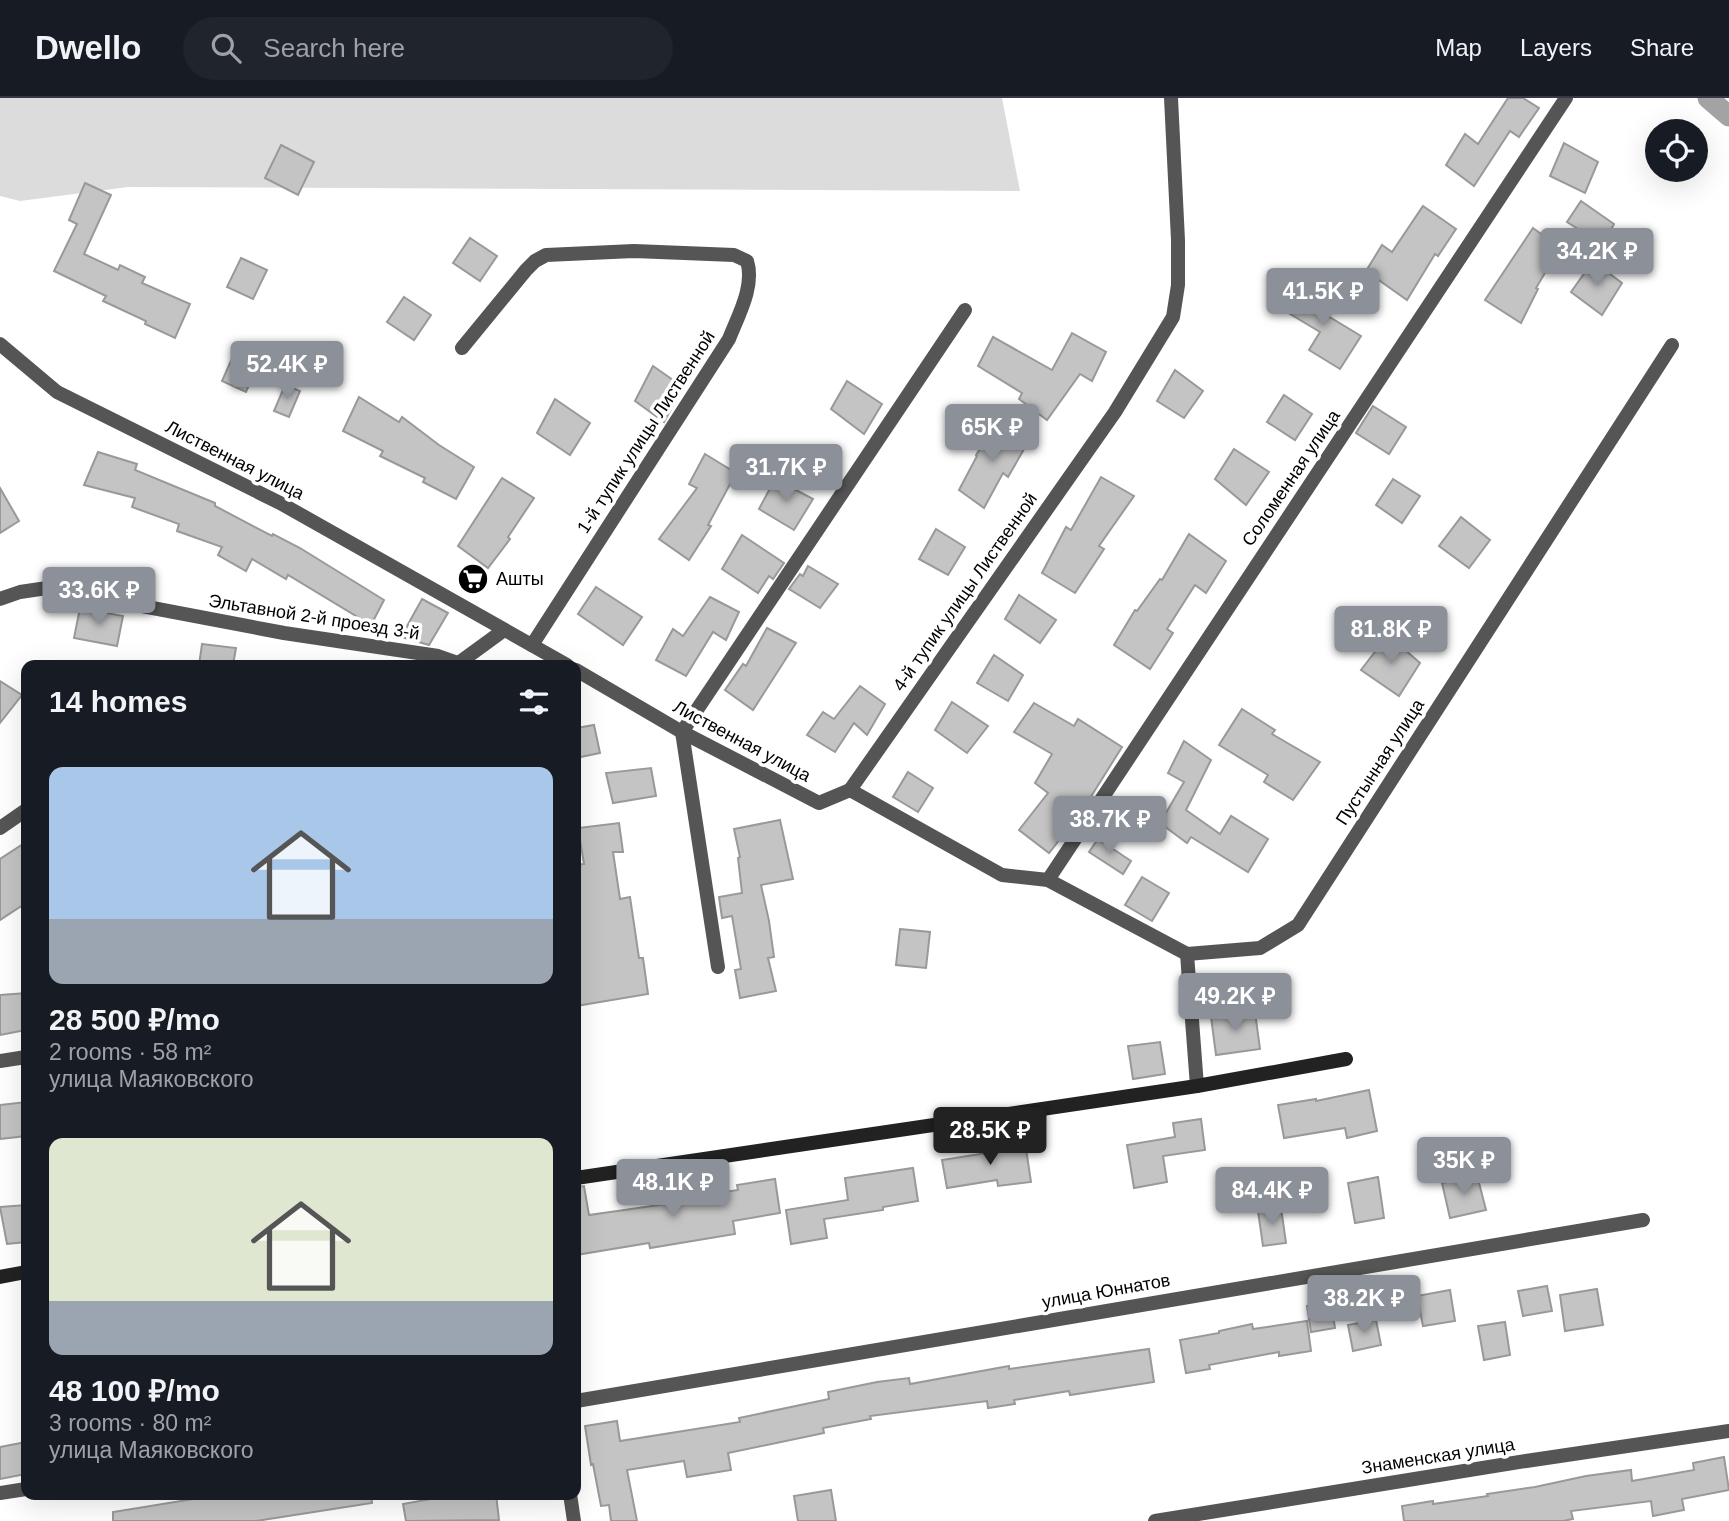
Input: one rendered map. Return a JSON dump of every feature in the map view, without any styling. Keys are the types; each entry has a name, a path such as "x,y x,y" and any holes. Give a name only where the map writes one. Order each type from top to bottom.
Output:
{"street":[{"name":"4-й тупик улицы Лиственной","path":"850,790 1115,412 1173,317 1178,285 1178,240 1171,98"},
{"name":"Соломенная улица","path":"1048,880 1566,98"},
{"name":"1-й тупик улицы Лиственной","path":"462,348 526,270 546,255 634,251 734,255 747,261 751,272 729,339 532,645"},
{"path":"718,967 682,732 965,310"},
{"name":"Лиственная улица","path":"0,344 57,393 280,503 558,660"},
{"name":"Пустынная улица","path":"1187,954 1260,948 1298,925 1672,345"},
{"name":"Эльтавной 2-й проезд 3-й","path":"0,599 20,592 47,588 284,633 438,656 448,660"},
{"path":"463,660 504,630"},
{"name":"Лиственная улица","path":"581,673 682,732 819,803 850,790"},
{"path":"850,790 1002,875 1048,880 1187,954 1198,1086"},
{"path":"0,828 21,813"},
{"path":"0,1061 21,1058"},
{"path":"581,1177 1198,1086 1346,1059"},
{"name":"улица Юннатов","path":"581,1400 1643,1220"},
{"path":"0,1277 21,1273"},
{"name":"Знаменская улица","path":"1154,1521 1729,1431"},
{"path":"0,1493 21,1490"},
{"path":"571,1500 574,1521"}],"shaded area":[{"path":"0,98 1002,98 1020,191 128,187 20,201 0,196"}],"building":[{"path":"1508,98 1523,98 1539,108 1519,137 1510,131 1474,186 1446,165 1465,134 1478,144"},
{"path":"1564,143 1598,162 1585,193 1550,176"},
{"path":"281,145 314,162 298,195 265,178"},
{"path":"85,183 111,195 84,254 118,270 120,265 145,277 142,283 190,304 175,338 103,301 106,296 54,271 77,224 69,220"},
{"path":"1581,201 1614,224 1603,245 1567,222"},
{"path":"1423,206 1456,229 1438,256 1435,254 1407,300 1366,271 1382,245 1392,252"},
{"path":"1533,228 1560,248 1536,288 1538,289 1521,323 1485,300"},
{"path":"470,238 497,256 480,281 453,263"},
{"path":"241,258 267,270 253,299 227,287"},
{"path":"1593,261 1622,283 1602,315 1571,292"},
{"path":"1302,284 1325,300 1318,310 1361,336 1340,369 1309,350 1320,332 1285,311"},
{"path":"404,297 431,315 414,340 387,322"},
{"path":"1072,333 1106,352 1092,381 1080,374 1047,420 1019,399 1022,393 978,366 993,337 1052,370"},
{"path":"237,347 261,358 246,392 222,381"},
{"path":"653,366 683,387 664,422 635,401"},
{"path":"1175,370 1203,391 1184,418 1157,401"},
{"path":"847,381 882,404 864,434 831,409"},
{"path":"285,385 300,391 289,417 274,411"},
{"path":"1284,395 1312,414 1295,440 1267,422"},
{"path":"359,397 399,422 402,417 474,467 456,499 423,482 425,478 380,456 383,451 343,431"},
{"path":"555,399 590,423 570,455 537,433"},
{"path":"1373,406 1406,427 1389,454 1356,433"},
{"path":"997,423 1027,444 1008,477 1003,473 984,508 959,490 976,455"},
{"path":"1234,449 1269,472 1246,505 1215,479"},
{"path":"98,452 137,464 135,470 215,503 215,506 300,548 384,600 371,625 288,575 286,579 252,559 246,571 218,555 222,547 177,531 179,524 132,507 135,498 84,485"},
{"path":"705,454 736,473 708,525 711,526 689,560 659,539 697,488 689,484"},
{"path":"1101,477 1134,496 1099,546 1104,549 1075,593 1042,573 1066,527 1071,530"},
{"path":"502,478 534,498 508,537 510,539 488,568 458,546"},
{"path":"775,479 813,499 794,530 759,509"},
{"path":"1393,479 1420,496 1402,523 1376,505"},
{"path":"0,488 19,521 0,533"},
{"path":"1461,517 1490,540 1469,568 1439,546"},
{"path":"936,529 965,547 948,575 919,559"},
{"path":"1189,534 1226,561 1206,593 1195,585 1167,629 1173,633 1150,669 1114,645 1135,610 1137,611 1160,579 1162,580"},
{"path":"742,535 784,563 773,579 769,576 758,593 722,569"},
{"path":"808,566 838,584 820,608 789,589 800,574 803,576"},
{"path":"596,587 642,617 623,645 578,614"},
{"path":"1019,595 1056,620 1040,643 1005,619"},
{"path":"710,597 739,612 726,640 713,632 686,676 656,660 673,629 683,636"},
{"path":"422,599 448,613 429,645 401,637"},
{"path":"80,608 123,616 117,646 74,638"},
{"path":"767,628 796,643 753,710 725,690 743,664 746,666"},
{"path":"1388,635 1420,663 1399,696 1361,670"},
{"path":"202,644 236,648 234,660 200,660"},
{"path":"994,655 1023,675 1008,701 977,683"},
{"path":"0,681 21,696 0,723"},
{"path":"860,686 885,704 867,735 854,723 835,752 807,735 823,712 834,719"},
{"path":"952,702 988,726 967,753 935,730"},
{"path":"1034,703 1074,726 1078,719 1122,747 1082,811 1049,853 1019,830 1048,793 1035,783 1052,754 1014,732"},
{"path":"1242,709 1275,730 1272,734 1320,762 1293,800 1264,782 1268,775 1219,745"},
{"path":"594,725 600,753 581,757 581,727"},
{"path":"1184,741 1211,760 1186,810 1220,834 1231,816 1268,839 1248,872 1191,837 1187,843 1160,823 1184,782 1168,773"},
{"path":"651,768 656,796 613,803 606,773"},
{"path":"908,772 933,788 918,812 893,797"},
{"path":"780,820 793,879 761,885 774,957 768,958 776,991 740,998 735,970 741,969 732,916 722,918 719,897 742,893 740,857 734,829"},
{"path":"619,823 623,852 613,852 620,899 630,897 639,958 643,958 648,994 581,1005 581,864 584,864 581,828"},
{"path":"1098,839 1131,861 1123,874 1089,852"},
{"path":"21,845 21,906 0,920 0,859"},
{"path":"1142,877 1169,893 1152,921 1125,905"},
{"path":"900,929 930,932 926,968 896,965"},
{"path":"21,993 21,1031 0,1035 0,995"},
{"path":"1255,1012 1260,1049 1216,1055 1211,1017"},
{"path":"1160,1042 1165,1074 1133,1079 1128,1046"},
{"path":"1369,1090 1377,1131 1347,1138 1345,1128 1284,1138 1278,1105 1316,1101"},
{"path":"21,1103 21,1137 0,1139 0,1105"},
{"path":"1201,1119 1205,1150 1163,1156 1167,1182 1134,1188 1127,1145 1175,1137 1173,1123"},
{"path":"1025,1142 1031,1182 998,1186 997,1180 947,1188 942,1160 993,1152 992,1147"},
{"path":"913,1168 918,1201 883,1207 883,1210 824,1219 827,1238 791,1244 786,1210 848,1200 845,1178"},
{"path":"1477,1175 1486,1210 1450,1218 1442,1183"},
{"path":"1378,1177 1384,1218 1355,1223 1348,1183"},
{"path":"775,1179 780,1213 733,1221 735,1234 650,1248 649,1243 581,1254 581,1186 584,1186 589,1215 687,1201 686,1198 738,1190 737,1185"},
{"path":"21,1205 21,1243 7,1244 0,1207"},
{"path":"1281,1208 1286,1243 1263,1246 1258,1211"},
{"path":"1547,1286 1552,1311 1523,1316 1518,1291"},
{"path":"1597,1289 1603,1325 1565,1331 1560,1295"},
{"path":"1450,1290 1455,1321 1423,1326 1417,1296"},
{"path":"1331,1302 1335,1328 1311,1332 1307,1306"},
{"path":"1376,1320 1381,1345 1353,1351 1348,1325"},
{"path":"1307,1321 1311,1351 1279,1356 1279,1352 1209,1365 1210,1369 1186,1373 1180,1340 1252,1324 1253,1329"},
{"path":"1505,1322 1510,1355 1484,1360 1478,1326"},
{"path":"1149,1349 1154,1382 1070,1395 1069,1391 1014,1400 1015,1404 988,1408 987,1401 870,1416 871,1419 823,1428 824,1433 728,1453 731,1470 687,1477 684,1461 627,1470 637,1521 611,1521 609,1505 601,1506 585,1426 617,1421 620,1441 740,1422 739,1418 829,1399 828,1392 877,1382 909,1378 910,1384 1009,1366 1009,1369"},
{"path":"21,1443 21,1475 0,1479 0,1447"},
{"path":"1724,1457 1729,1490 1682,1499 1684,1510 1653,1516 1651,1501 1571,1511 1573,1519 1563,1521 1404,1521 1402,1506 1488,1496 1487,1494 1631,1470 1632,1481 1694,1470 1693,1463"},
{"path":"831,1490 836,1521 798,1521 794,1496"},
{"path":"187,1500 372,1500 372,1503 256,1521 113,1521 113,1512"},
{"path":"425,1500 497,1500 499,1520 406,1521 403,1504"}],"waterway":[{"path":"1708,98 1729,116"}],"place":[{"name":"Ашты","path":"473,579"}]}
